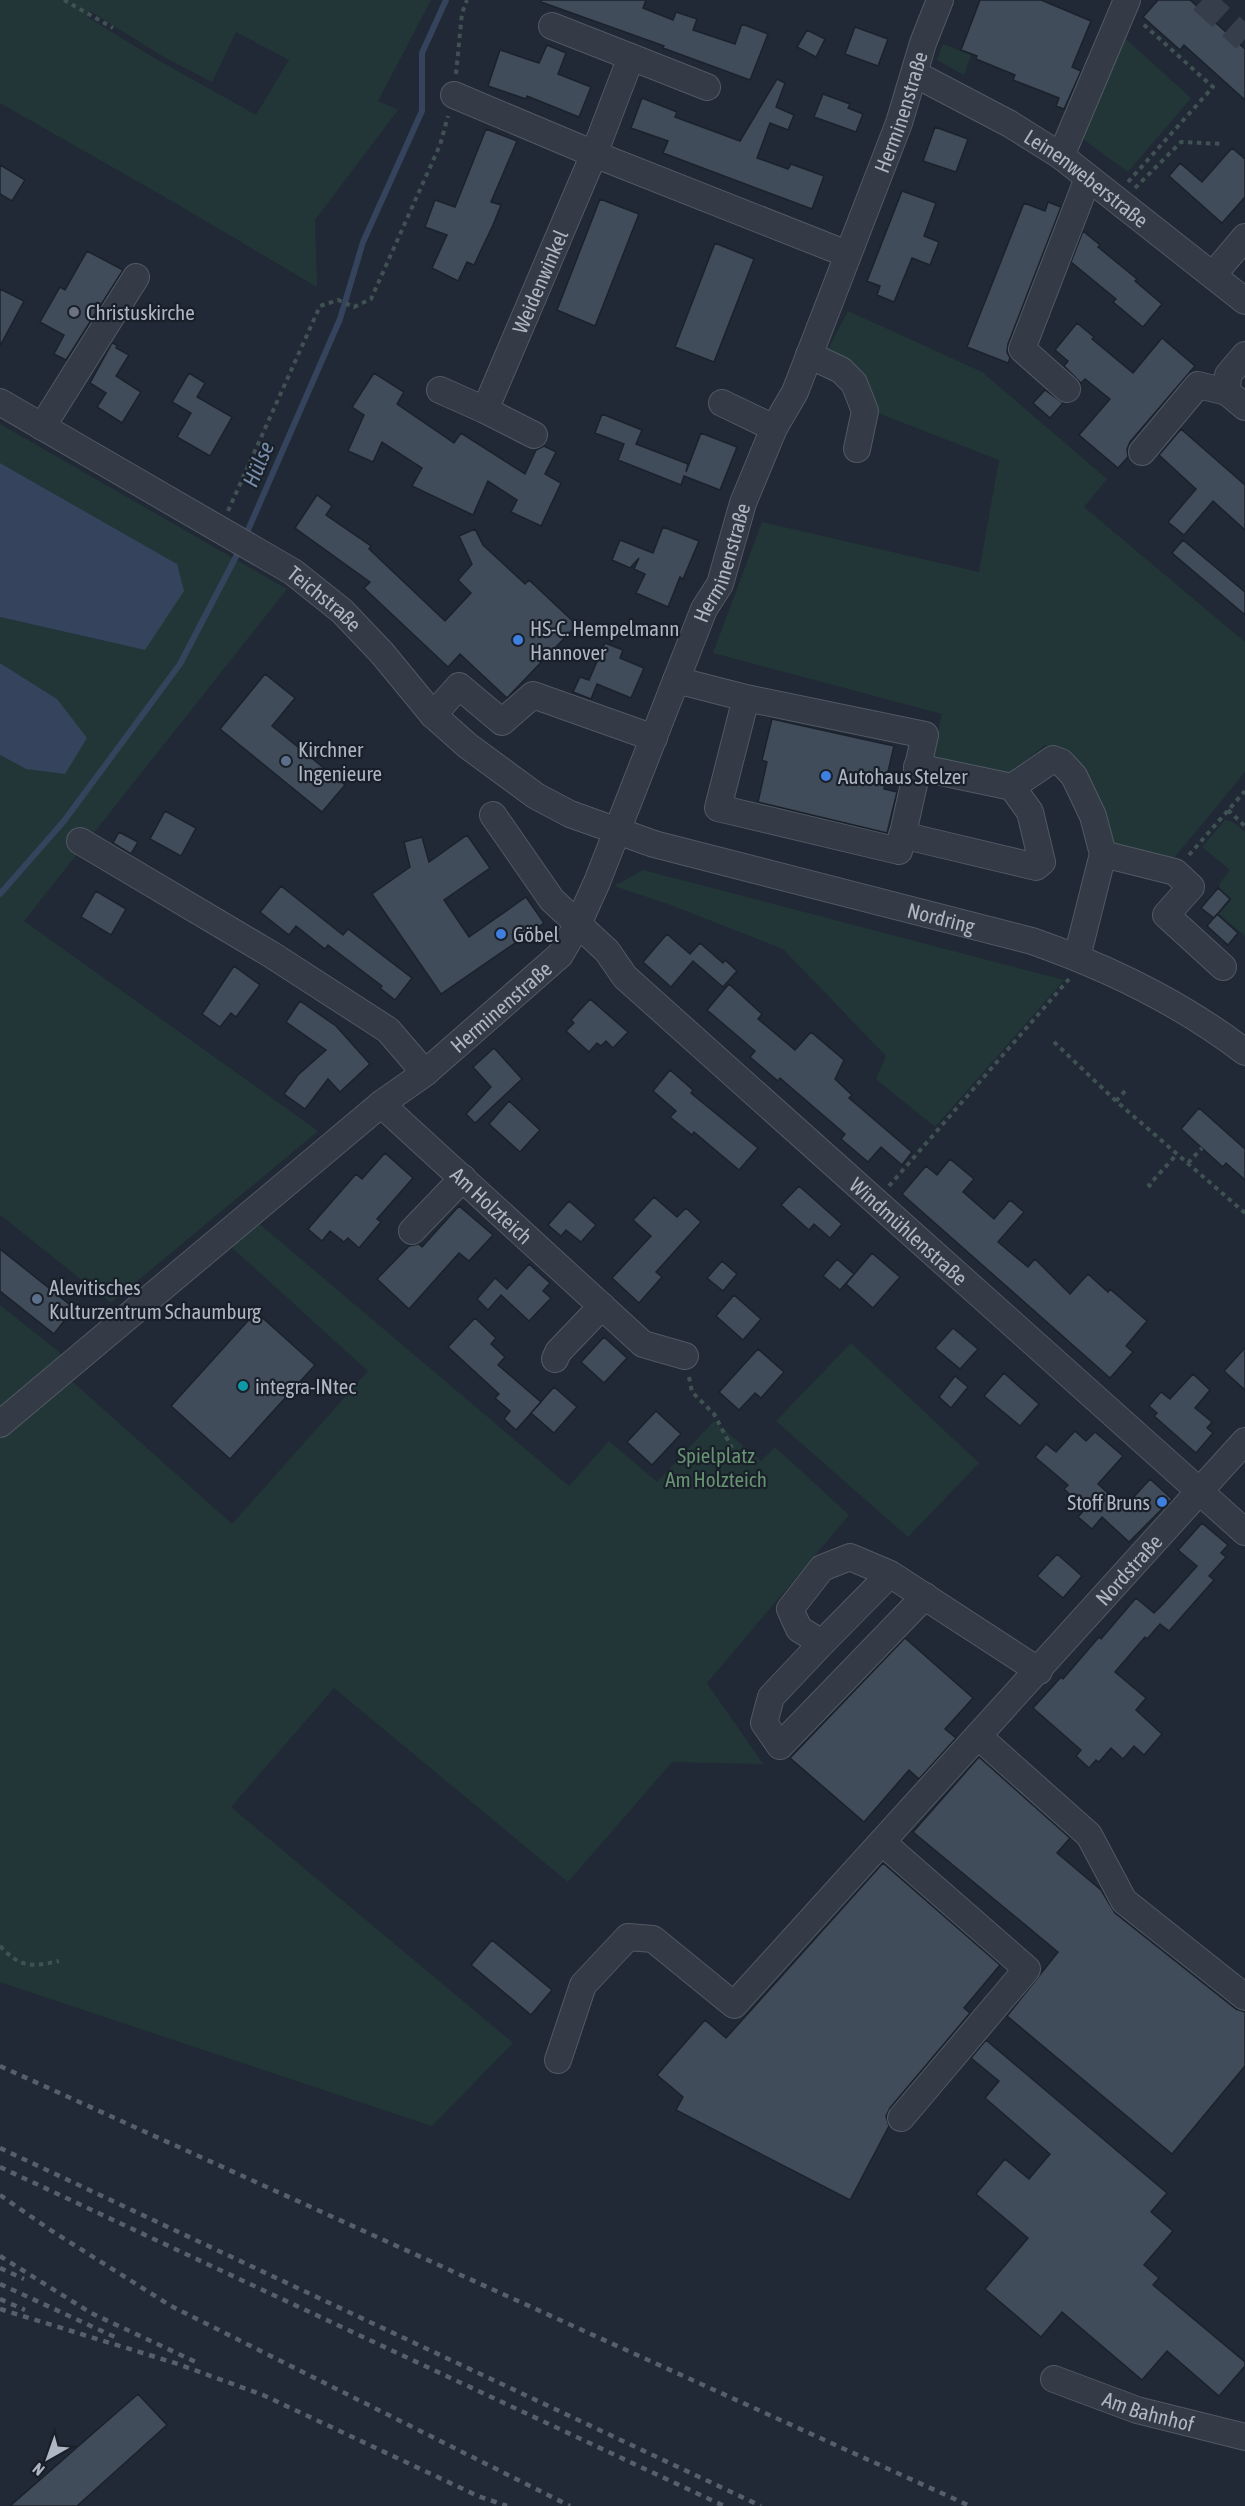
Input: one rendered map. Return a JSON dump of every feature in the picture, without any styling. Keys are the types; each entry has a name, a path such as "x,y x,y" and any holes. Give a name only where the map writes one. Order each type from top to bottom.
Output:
{"street":[{"name":"Herminenstraße","path":"0,1424 381,1104 425,1073 560,955 578,924 617,832 704,609 720,584 743,503 774,428 795,392 899,123 923,43 940,0"},
{"path":"1061,156 1126,3"},
{"path":"552,26 707,87"},
{"name":"Weidenwinkel","path":"485,410 594,154 631,57"},
{"name":"Leinenweberstraße","path":"915,74 1010,124 1061,156 1245,301"},
{"path":"454,95 594,154 847,254"},
{"path":"1066,389 1022,349 1088,178"},
{"path":"1212,275 1245,237"},
{"path":"42,426 136,277"},
{"path":"809,355 841,370 854,383 865,411 857,449"},
{"path":"1236,399 1228,375 1245,355"},
{"path":"1142,452 1198,385 1236,399"},
{"path":"440,390 534,435"},
{"name":"Teichstraße","path":"0,402 293,572 342,610 382,653 433,715 490,764 536,796 580,818 617,832"},
{"path":"722,403 774,428"},
{"path":"676,680 746,698 925,735 899,851 718,808 746,698"},
{"path":"433,715 459,686 502,722 533,695 654,738"},
{"path":"1012,787 1053,759 1061,762 1074,776 1088,806 1103,854 1081,958"},
{"path":"902,835 1036,867 1042,862 1030,812 1012,787 917,767"},
{"name":"Windmühlenstraße","path":"493,815 552,900 607,951 625,977 1245,1532"},
{"name":"Nordring","path":"617,832 666,847 1032,941 1081,958 1140,985 1185,1010 1245,1052"},
{"path":"80,841 262,949 388,1030 425,1073"},
{"path":"1103,854 1175,872 1191,887 1166,915 1223,966"},
{"name":"Am Holzteich","path":"381,1104 643,1344 685,1356"},
{"path":"412,1232 463,1178"},
{"path":"555,1359 558,1352 602,1306"},
{"name":"Nordstraße","path":"558,2060 583,1985 628,1937 653,1939 734,2005 1014,1699 1245,1441"},
{"path":"822,1643 799,1629 790,1609 822,1568 850,1557 890,1574 1039,1671"},
{"path":"890,1574 771,1697 764,1723 780,1746 925,1596"},
{"path":"979,1737 1089,1835 1124,1901 1245,1997"},
{"path":"883,1843 1026,1969 901,2118"},
{"name":"Am Bahnhof","path":"1054,2379 1108,2401 1213,2431 1245,2437"}],"path":[{"path":"64,0 113,28"},
{"path":"236,537 320,306 338,300 354,307 370,299 440,145 454,95 462,13 467,0"},
{"path":"1117,201 1213,87 1126,3"},
{"path":"1117,201 1148,179 1181,142 1223,144"},
{"path":"1175,872 1245,790"},
{"path":"1228,810 1245,826"},
{"path":"875,1202 1081,958"},
{"path":"1054,1042 1116,1101 1245,1213"},
{"path":"1116,1101 1125,1091"},
{"path":"1188,1163 1202,1148"},
{"path":"1150,1187 1149,1185 1177,1154"},
{"path":"685,1356 692,1392 714,1414 732,1448"},
{"path":"0,1946 12,1958 31,1967 59,1961"}],"green space":[{"path":"0,0 431,0 378,101 398,110 315,220 317,287 0,103","holes":["90,11 164,57 212,82 236,32 289,60 256,115 87,17"]},
{"path":"1120,34 1191,98 1128,172 1079,136"},
{"path":"943,44 971,55 964,75 937,60"},
{"path":"848,311 982,372 1107,479 1084,507 1245,642 1245,772 1174,858 1102,843 1080,772 1045,745 1001,780 930,766 942,714 713,653 762,522 979,572 999,460 878,413 859,374 825,355"},
{"path":"0,424 287,589 24,921 318,1131 111,1303 0,1215 0,755 26,769 57,699 0,663 0,617 145,650 177,564 0,463"},
{"path":"1225,820 1233,822 1245,832 1245,936 1219,914 1232,899 1219,888 1230,870 1202,847"},
{"path":"643,870 1064,980 935,1127 876,1079 886,1056 783,949 668,904 614,886"},
{"name":"Spielplatz Am Holzteich","path":"256,1221 569,1486 609,1441 657,1482 714,1421 761,1461 775,1447 849,1515 707,1683 763,1764 672,1762 568,1882 334,1688 231,1807 513,2043 432,2126 0,1982 0,1305 64,1356 55,1366 232,1524 368,1371 228,1244"},
{"path":"851,1343 979,1463 908,1537 776,1421"}],"water":[{"path":"0,463 177,564 184,591 145,650 0,617"},
{"path":"0,663 57,699 87,738 65,774 26,769 0,755"}],"building":[{"path":"542,0 646,0 643,8 673,20 676,12 697,19 693,30 735,44 742,24 768,34 750,80 541,2"},
{"path":"980,0 1041,0 1091,21 1072,67 1081,71 1064,109 1056,106 1059,98 1013,80 1015,75 976,59 977,56 961,50"},
{"path":"1158,0 1190,0 1245,49 1245,100 1184,45 1180,50 1143,17"},
{"path":"855,27 888,39 878,66 845,54"},
{"path":"807,30 825,39 816,57 797,47"},
{"path":"547,45 566,53 558,74 591,87 579,117 527,96 526,99 488,86 500,50 539,63"},
{"path":"777,79 785,83 776,107 794,115 788,130 770,123 757,158 788,169 791,164 824,176 812,209 663,153 668,141 631,128 642,98 677,112 675,117 740,141"},
{"path":"823,94 850,104 848,108 863,114 856,132 814,117"},
{"path":"935,127 968,139 956,172 923,161"},
{"path":"486,129 517,141 491,202 501,205 493,225 474,265 467,262 458,281 432,268 447,235 425,227 435,200 455,207"},
{"path":"1232,148 1245,159 1245,197 1222,223 1169,176 1180,163 1202,182"},
{"path":"0,165 25,180 12,201 0,194"},
{"path":"902,191 936,203 924,236 939,242 930,265 912,258 894,302 877,295 880,286 867,281"},
{"path":"600,199 639,214 595,326 557,310"},
{"path":"1048,202 1061,207 1008,344 1007,352 1010,358 1008,363 967,347 1024,203 1045,211"},
{"path":"1083,231 1162,304 1143,327 1113,302 1116,299 1071,262"},
{"path":"715,243 754,259 714,362 675,347"},
{"name":"Christuskirche","path":"87,251 123,270 66,360 54,354 64,335 40,322 60,287 65,290"},
{"path":"0,289 24,301 0,346"},
{"path":"1077,323 1094,337 1092,339 1133,373 1162,338 1195,366 1130,442 1127,449 1128,457 1118,468 1079,435 1110,399 1085,379 1081,383 1064,366 1068,361 1055,350"},
{"path":"112,343 129,355 116,376 141,392 122,423 97,407 106,393 90,383"},
{"path":"189,373 205,383 197,397 232,417 210,456 177,437 191,413 172,402"},
{"path":"374,373 404,392 397,404 454,443 461,433 525,474 536,450 544,446 556,452 545,474 561,483 541,526 511,512 517,500 488,481 473,515 412,486 422,468 382,442 373,462 348,451 364,415 352,407"},
{"path":"1045,390 1063,403 1050,418 1033,403"},
{"path":"602,414 642,430 636,444 688,464 686,472 701,433 737,447 720,490 684,476 681,485 618,460 624,444 595,433"},
{"path":"1181,429 1245,485 1245,530 1213,501 1184,535 1168,522 1196,489 1159,455"},
{"path":"317,495 332,506 326,515 371,546 369,549 445,621 471,593 458,580 472,564 459,536 475,529 483,545 525,584 529,580 577,625 507,698 460,654 448,667 364,588 370,582 295,528"},
{"path":"663,527 699,541 683,579 680,577 668,607 636,593 645,574 634,569 639,558 630,568 612,560 620,540 653,553"},
{"path":"1183,540 1245,592 1245,615 1172,553"},
{"path":"605,643 623,650 620,658 644,668 631,698 597,684 591,699 573,692 580,677 589,680"},
{"path":"265,674 295,698 272,726 345,785 322,812 220,729"},
{"name":"Autohaus Stelzer","path":"772,719 894,746 884,789 897,792 887,833 758,802 767,762 762,760"},
{"path":"165,811 196,828 181,856 150,839"},
{"path":"119,832 138,842 131,854 113,843"},
{"path":"467,835 490,868 444,900 469,937 526,897 544,923 441,994 372,894 410,867 404,842 422,837 429,862"},
{"path":"281,886 343,935 348,929 412,978 395,1000 380,988 382,986 328,945 325,949 296,926 289,935 260,912"},
{"path":"1218,888 1230,899 1214,918 1201,908"},
{"path":"96,891 126,909 111,935 81,917"},
{"path":"1217,914 1238,933 1228,945 1207,926"},
{"path":"667,934 690,954 700,943 723,963 725,960 737,971 723,987 693,961 671,987 643,962"},
{"path":"234,966 260,985 236,1017 231,1013 220,1027 202,1014"},
{"path":"729,984 762,1014 758,1019 795,1050 811,1032 844,1060 835,1079 852,1095 849,1098 912,1152 902,1165 881,1147 868,1162 841,1139 845,1134 780,1078 778,1081 750,1057 755,1051 707,1010"},
{"path":"590,999 628,1032 613,1048 606,1041 601,1046 597,1043 589,1052 566,1031 574,1023 571,1020"},
{"path":"300,1001 336,1026 370,1064 340,1092 328,1079 305,1109 284,1094 298,1075 326,1050 286,1022"},
{"path":"494,1048 522,1079 475,1123 466,1114 491,1087 473,1067"},
{"path":"670,1070 693,1090 691,1093 758,1148 739,1170 694,1132 692,1135 670,1117 676,1111 653,1091"},
{"path":"509,1101 540,1130 520,1152 489,1124"},
{"path":"1199,1108 1245,1149 1245,1180 1226,1163 1223,1167 1181,1129"},
{"path":"385,1153 413,1178 377,1219 381,1222 359,1248 348,1238 344,1242 330,1231 322,1241 308,1229 356,1174 362,1179"},
{"path":"950,1159 974,1179 963,1192 994,1219 1010,1200 1024,1212 998,1242 1028,1267 1035,1259 1070,1294 1088,1274 1108,1292 1110,1289 1147,1321 1126,1346 1133,1352 1110,1378 902,1194 926,1166 937,1175"},
{"path":"799,1186 842,1224 830,1238 814,1224 809,1230 781,1205"},
{"path":"654,1197 677,1217 686,1208 701,1222 656,1272 662,1277 639,1303 612,1278 651,1236 633,1220"},
{"path":"569,1201 596,1225 581,1242 566,1230 561,1236 548,1225"},
{"path":"459,1206 493,1235 469,1261 459,1253 409,1309 377,1279 409,1246 419,1244 422,1247"},
{"name":"Alevitisches Kulturzentrum Schaumburg","path":"0,1249 74,1308 54,1334 0,1291"},
{"path":"872,1253 900,1277 873,1308 846,1284"},
{"path":"837,1259 854,1274 840,1290 823,1276"},
{"path":"722,1261 737,1274 723,1291 707,1278"},
{"path":"529,1264 550,1283 543,1291 551,1298 529,1321 501,1295 488,1310 477,1299 495,1278 507,1289"},
{"path":"734,1295 761,1319 743,1340 716,1316"},
{"name":"integra-INtec","path":"256,1312 315,1365 230,1459 171,1406"},
{"path":"475,1318 496,1338 491,1344 505,1357 498,1365 541,1402 516,1430 504,1419 510,1411 495,1398 499,1394 448,1347"},
{"path":"953,1328 978,1349 960,1369 935,1348"},
{"path":"604,1337 627,1358 604,1383 581,1362"},
{"path":"1245,1348 1245,1390 1224,1371"},
{"path":"758,1349 784,1372 761,1398 755,1393 739,1410 719,1392"},
{"path":"1004,1373 1039,1404 1020,1426 984,1396"},
{"path":"1193,1374 1210,1390 1195,1408 1212,1422 1207,1428 1213,1433 1196,1453 1154,1416 1157,1413 1149,1406 1161,1392 1170,1399"},
{"path":"955,1376 968,1387 951,1408 939,1397"},
{"path":"554,1387 577,1407 554,1433 531,1413"},
{"path":"656,1411 681,1434 652,1465 627,1442"},
{"path":"1075,1431 1086,1441 1095,1432 1123,1456 1098,1484 1124,1508 1150,1479 1172,1499 1129,1542 1102,1517 1092,1529 1078,1517 1085,1509 1064,1489 1068,1485 1035,1457 1046,1444 1056,1452"},
{"path":"1202,1523 1228,1545 1221,1553 1226,1557 1209,1576 1214,1580 1169,1631 1160,1624 1147,1639 1145,1637 1115,1672 1146,1698 1136,1710 1162,1734 1144,1755 1134,1746 1123,1759 1111,1748 1099,1762 1096,1760 1089,1768 1076,1756 1081,1750 1033,1708 1061,1677 1063,1679 1099,1637 1101,1639 1136,1598 1154,1613 1163,1604 1197,1566 1178,1550"},
{"path":"1057,1554 1082,1576 1063,1598 1037,1576"},
{"path":"905,1638 973,1698 945,1729 956,1738 919,1779 909,1770 864,1822 790,1758"},
{"path":"979,1757 1070,1838 1057,1853 1101,1890 1115,1913 1236,2009 1245,2012 1245,2066 1172,2154 1007,2016 1058,1952 913,1832"},
{"path":"883,1863 1000,1965 964,2008 970,2013 890,2108 886,2116 889,2126 850,2200 676,2110 683,2097 657,2075 705,2020 726,2038"},
{"path":"492,1940 552,1990 531,2015 471,1965"},
{"path":"986,2040 1167,2193 1151,2212 1173,2231 1144,2265 1159,2278 1153,2285 1245,2362 1245,2366 1219,2396 1167,2351 1142,2380 1062,2312 1041,2337 985,2289 1028,2238 976,2194 1005,2159 1029,2179 1050,2154 985,2098 999,2081 971,2058"},
{"path":"138,2394 167,2425 77,2506 10,2506"}],"waterway":[{"name":"Hülse","path":"245,537 340,319 363,242 422,111 422,53 446,0"},
{"name":"Hülse","path":"0,894 64,821 180,664 240,549"}],"tunnel":[{"path":"1202,0 1245,39"}],"railway":[{"path":"0,2066 970,2506"},
{"path":"0,2148 761,2506"},
{"path":"0,2167 724,2506"},
{"path":"0,2195 52,2231 171,2306 570,2506"},
{"path":"0,2256 91,2313 200,2364"},
{"path":"0,2268 24,2279"},
{"path":"0,2284 117,2338"},
{"path":"0,2299 25,2310"},
{"path":"0,2309 175,2363 263,2395 478,2496 507,2506"}],"place":[{"name":"Christuskirche","path":"74,312"},
{"name":"HS-C. Hempelmann Hannover","path":"518,640"},
{"name":"Kirchner Ingenieure","path":"286,761"},
{"name":"Autohaus Stelzer","path":"826,776"},
{"name":"Göbel","path":"501,934"},
{"name":"Alevitisches Kulturzentrum Schaumburg","path":"37,1299"},
{"name":"integra-INtec","path":"243,1386"},
{"name":"Stoff Bruns","path":"1162,1502"}]}
